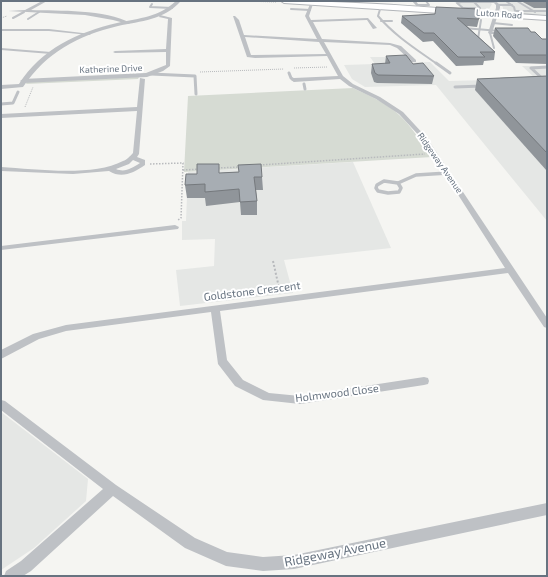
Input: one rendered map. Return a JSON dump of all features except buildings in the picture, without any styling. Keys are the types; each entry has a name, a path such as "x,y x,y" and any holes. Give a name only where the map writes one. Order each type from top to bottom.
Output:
{"main road":[{"name":"Luton Road","path":"284,1 420,7 547,18"}],"street":[{"path":"26,12 45,1"},
{"path":"160,16 179,1"},
{"path":"414,1 420,7"},
{"path":"294,80 304,84 341,78 309,21 308,16 313,2"},
{"path":"490,31 497,14 496,3"},
{"path":"10,11 106,16 128,22"},
{"path":"1,169 92,172 111,169 123,165 134,158 136,154 140,109 147,76 168,66 170,18 160,16 128,22 89,34 42,59 21,86"},
{"path":"234,17 237,20 249,56 255,58 328,54"},
{"path":"309,21 368,19 375,28"},
{"path":"1,30 49,30 89,34"},
{"path":"242,36 390,44 399,46 414,61"},
{"path":"1,49 51,53"},
{"path":"115,52 169,50"},
{"name":"Katherine Drive","path":"1,87 147,76"},
{"name":"Ridgeway Avenue","path":"341,78 351,85 378,98 401,113 425,139 547,325"},
{"name":"Katherine Drive","path":"1,82 21,86"},
{"path":"1,116 140,109"},
{"path":"111,169 115,172 122,173 142,164 143,161 134,158"},
{"path":"1,248 175,227"},
{"name":"Goldstone Crescent","path":"1,355 36,336 66,328 511,270"},
{"name":"Holmwood Close","path":"215,308 222,361 239,383 267,397 300,400 424,381"},
{"name":"Ridgeway Avenue","path":"1,404 112,489 190,543 226,559 263,564 294,562 547,509"},
{"path":"11,576 26,566 112,489"}],"lane":[{"path":"54,1 60,1"},
{"path":"420,7 429,5 426,1"},
{"path":"474,2 480,8 463,8 457,3 486,1 512,5"},
{"path":"506,1 512,5 515,11 547,12"},
{"path":"517,1 536,12"},
{"path":"152,4 150,7 172,8"},
{"path":"381,6 378,16 381,21 403,42 433,60 450,73"},
{"path":"291,10 310,10"},
{"path":"13,18 26,12"},
{"path":"28,19 39,12"},
{"path":"381,21 392,20"},
{"path":"478,39 481,20"},
{"path":"493,23 512,25"},
{"path":"462,28 502,32"},
{"path":"490,31 490,37 494,48"},
{"path":"546,83 531,68 547,67"},
{"path":"289,73 291,78 294,80"},
{"path":"147,76 195,76 196,94"},
{"path":"1,104 13,103 21,86"},
{"path":"455,87 485,86"},
{"path":"398,183 401,188 399,192 385,194 378,191 376,188 382,181 398,183 414,175 448,172"}],"path":[{"path":"179,75 180,73 335,66"},
{"path":"21,115 33,86"},
{"path":"254,166 434,154"},
{"path":"142,164 184,162 181,218 178,220 175,227"},
{"path":"215,168 246,166"},
{"path":"183,170 207,169"},
{"path":"273,261 282,299"}],"shaded area":[{"path":"453,1 488,1 492,4 489,9 463,9"},
{"path":"496,1 547,1 547,15 517,14 503,10 503,7"},
{"path":"370,57 386,57 386,63 430,62 449,81 536,79 522,66 547,66 547,221 436,85 365,87 352,79 344,65 375,64"},
{"path":"139,77 138,79 26,84 27,82"},
{"path":"353,88 381,102 397,113 411,128 432,157 184,172 188,96"},
{"path":"353,162 391,248 284,260 293,293 180,306 176,270 214,266 215,239 182,240 182,221 186,221 188,172"},
{"path":"1,412 88,479 86,501 34,548 1,570"}]}
